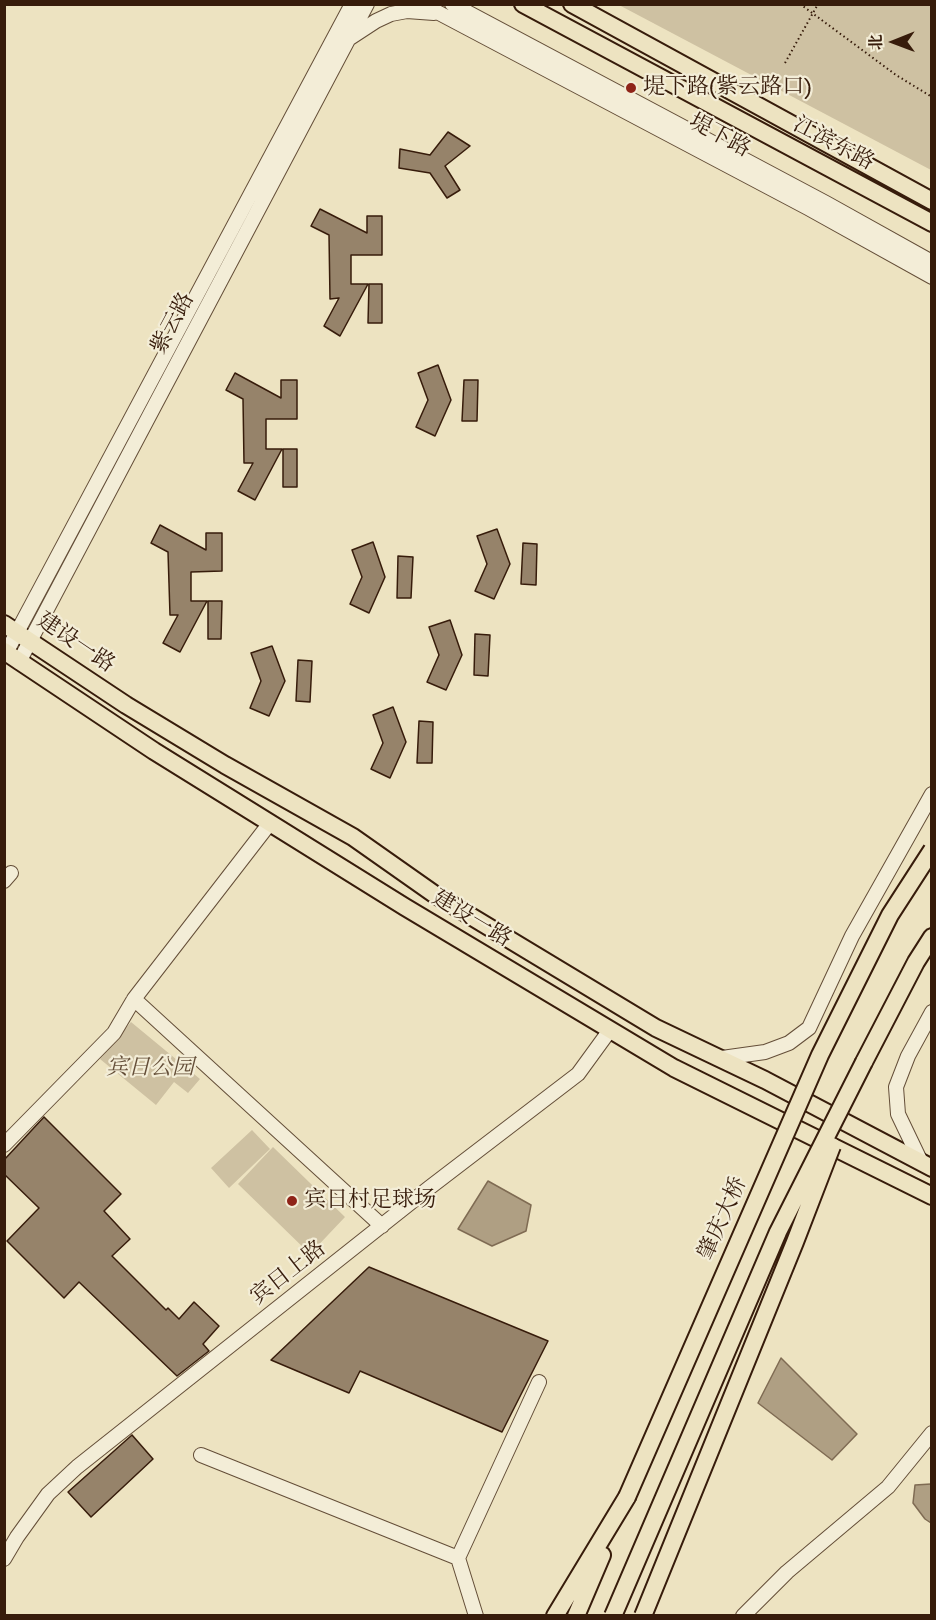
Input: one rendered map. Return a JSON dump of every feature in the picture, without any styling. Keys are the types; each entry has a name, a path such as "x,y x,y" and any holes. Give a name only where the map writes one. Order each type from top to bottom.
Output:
{"main road":[{"name":"江滨东路","path":"523,4 932,223"},
{"name":"江滨东路","path":"572,4 932,201"},
{"name":"建设一路","path":"17,633 126,705 225,765 353,837 434,894 656,1028 722,1058 926,1165"},
{"name":"建设一路","path":"10,656 270,823 674,1068 932,1196"},
{"name":"肇庆大桥","path":"576,1616 820,1055 890,915 932,850"},
{"path":"613,1616 778,1232 916,962 932,937"},
{"path":"643,1616 790,1253 864,1062"},
{"path":"555,1616 627,1497"}],"street":[{"path":"339,4 343,35 391,14 407,11 438,13"},
{"name":"紫云路","path":"343,35 352,4"},
{"name":"紫云路","path":"10,656 17,633 343,35 367,4"},
{"name":"堤下路","path":"422,4 808,208 932,277"},
{"name":"堤下路","path":"452,4 932,262"},
{"path":"722,1058 765,1052 789,1043 809,1028 852,936 932,794"},
{"path":"4,1145 114,1033 134,999 270,823"},
{"path":"134,999 382,1226"},
{"path":"926,1165 898,1114 896,1087 908,1056 932,1012"},
{"name":"宾日上路","path":"4,1559 48,1494 77,1467 578,1074 610,1030"},
{"path":"476,1616 458,1558 539,1382"},
{"path":"743,1616 787,1572 888,1487 931,1434"},
{"path":"201,1455 458,1558"}],"path":[{"path":"800,4 897,75 932,97"},
{"path":"785,63 818,4"}],"green space":[{"path":"619,5 931,5 931,170"},
{"name":"宾日公园","path":"131,1022 200,1079 188,1093 174,1082 156,1105 100,1059"},
{"path":"252,1130 270,1149 229,1188 211,1168"},
{"name":"宾日村足球场","path":"273,1147 345,1217 310,1254 238,1184"}],"shaded area":[{"path":"488,1181 531,1205 526,1231 492,1246 458,1229"},
{"path":"781,1358 857,1434 832,1460 758,1403"},
{"path":"932,1484 931,1523 913,1503 915,1485"}],"building":[{"path":"448,132 470,146 445,166 460,190 447,198 430,173 399,168 400,149 430,155"},
{"path":"320,209 367,233 367,216 382,216 382,255 351,255 351,284 368,284 340,336 324,326 339,298 330,299 329,235 311,226"},
{"path":"369,284 382,284 382,323 368,323"},
{"path":"438,365 451,400 435,436 416,427 428,400 418,373"},
{"path":"235,373 281,398 281,380 297,380 297,419 266,419 266,449 282,449 255,500 238,491 253,463 244,463 243,399 226,390"},
{"path":"464,380 478,380 477,421 462,421"},
{"path":"283,449 297,449 297,487 283,487"},
{"path":"160,525 206,550 206,533 222,533 222,571 191,572 191,601 207,601 180,652 163,643 178,615 170,615 168,552 151,543"},
{"path":"497,529 510,564 494,599 475,591 487,564 477,536"},
{"path":"373,542 385,577 369,613 350,604 362,577 352,550"},
{"path":"523,543 537,544 536,585 521,584"},
{"path":"398,556 413,557 411,598 397,598"},
{"path":"208,601 222,601 221,639 208,639"},
{"path":"450,620 462,655 446,690 427,682 439,655 429,627"},
{"path":"475,634 490,635 488,676 474,675"},
{"path":"272,646 285,681 269,716 250,708 261,681 251,653"},
{"path":"298,660 312,661 310,702 296,701"},
{"path":"393,707 406,742 390,778 371,769 383,743 373,715"},
{"path":"419,721 433,722 432,763 417,763"},
{"path":"44,1117 121,1194 104,1211 130,1239 112,1256 166,1310 168,1308 179,1319 194,1302 219,1326 203,1344 209,1351 177,1376 79,1282 64,1298 7,1241 39,1208 4,1174 4,1160"},
{"path":"369,1267 548,1341 502,1432 360,1371 349,1393 271,1360"},
{"path":"132,1435 153,1459 91,1517 68,1492"}],"place":[{"name":"堤下路(紫云路口)","path":"631,88"},
{"name":"宾日村足球场","path":"292,1201"}]}
